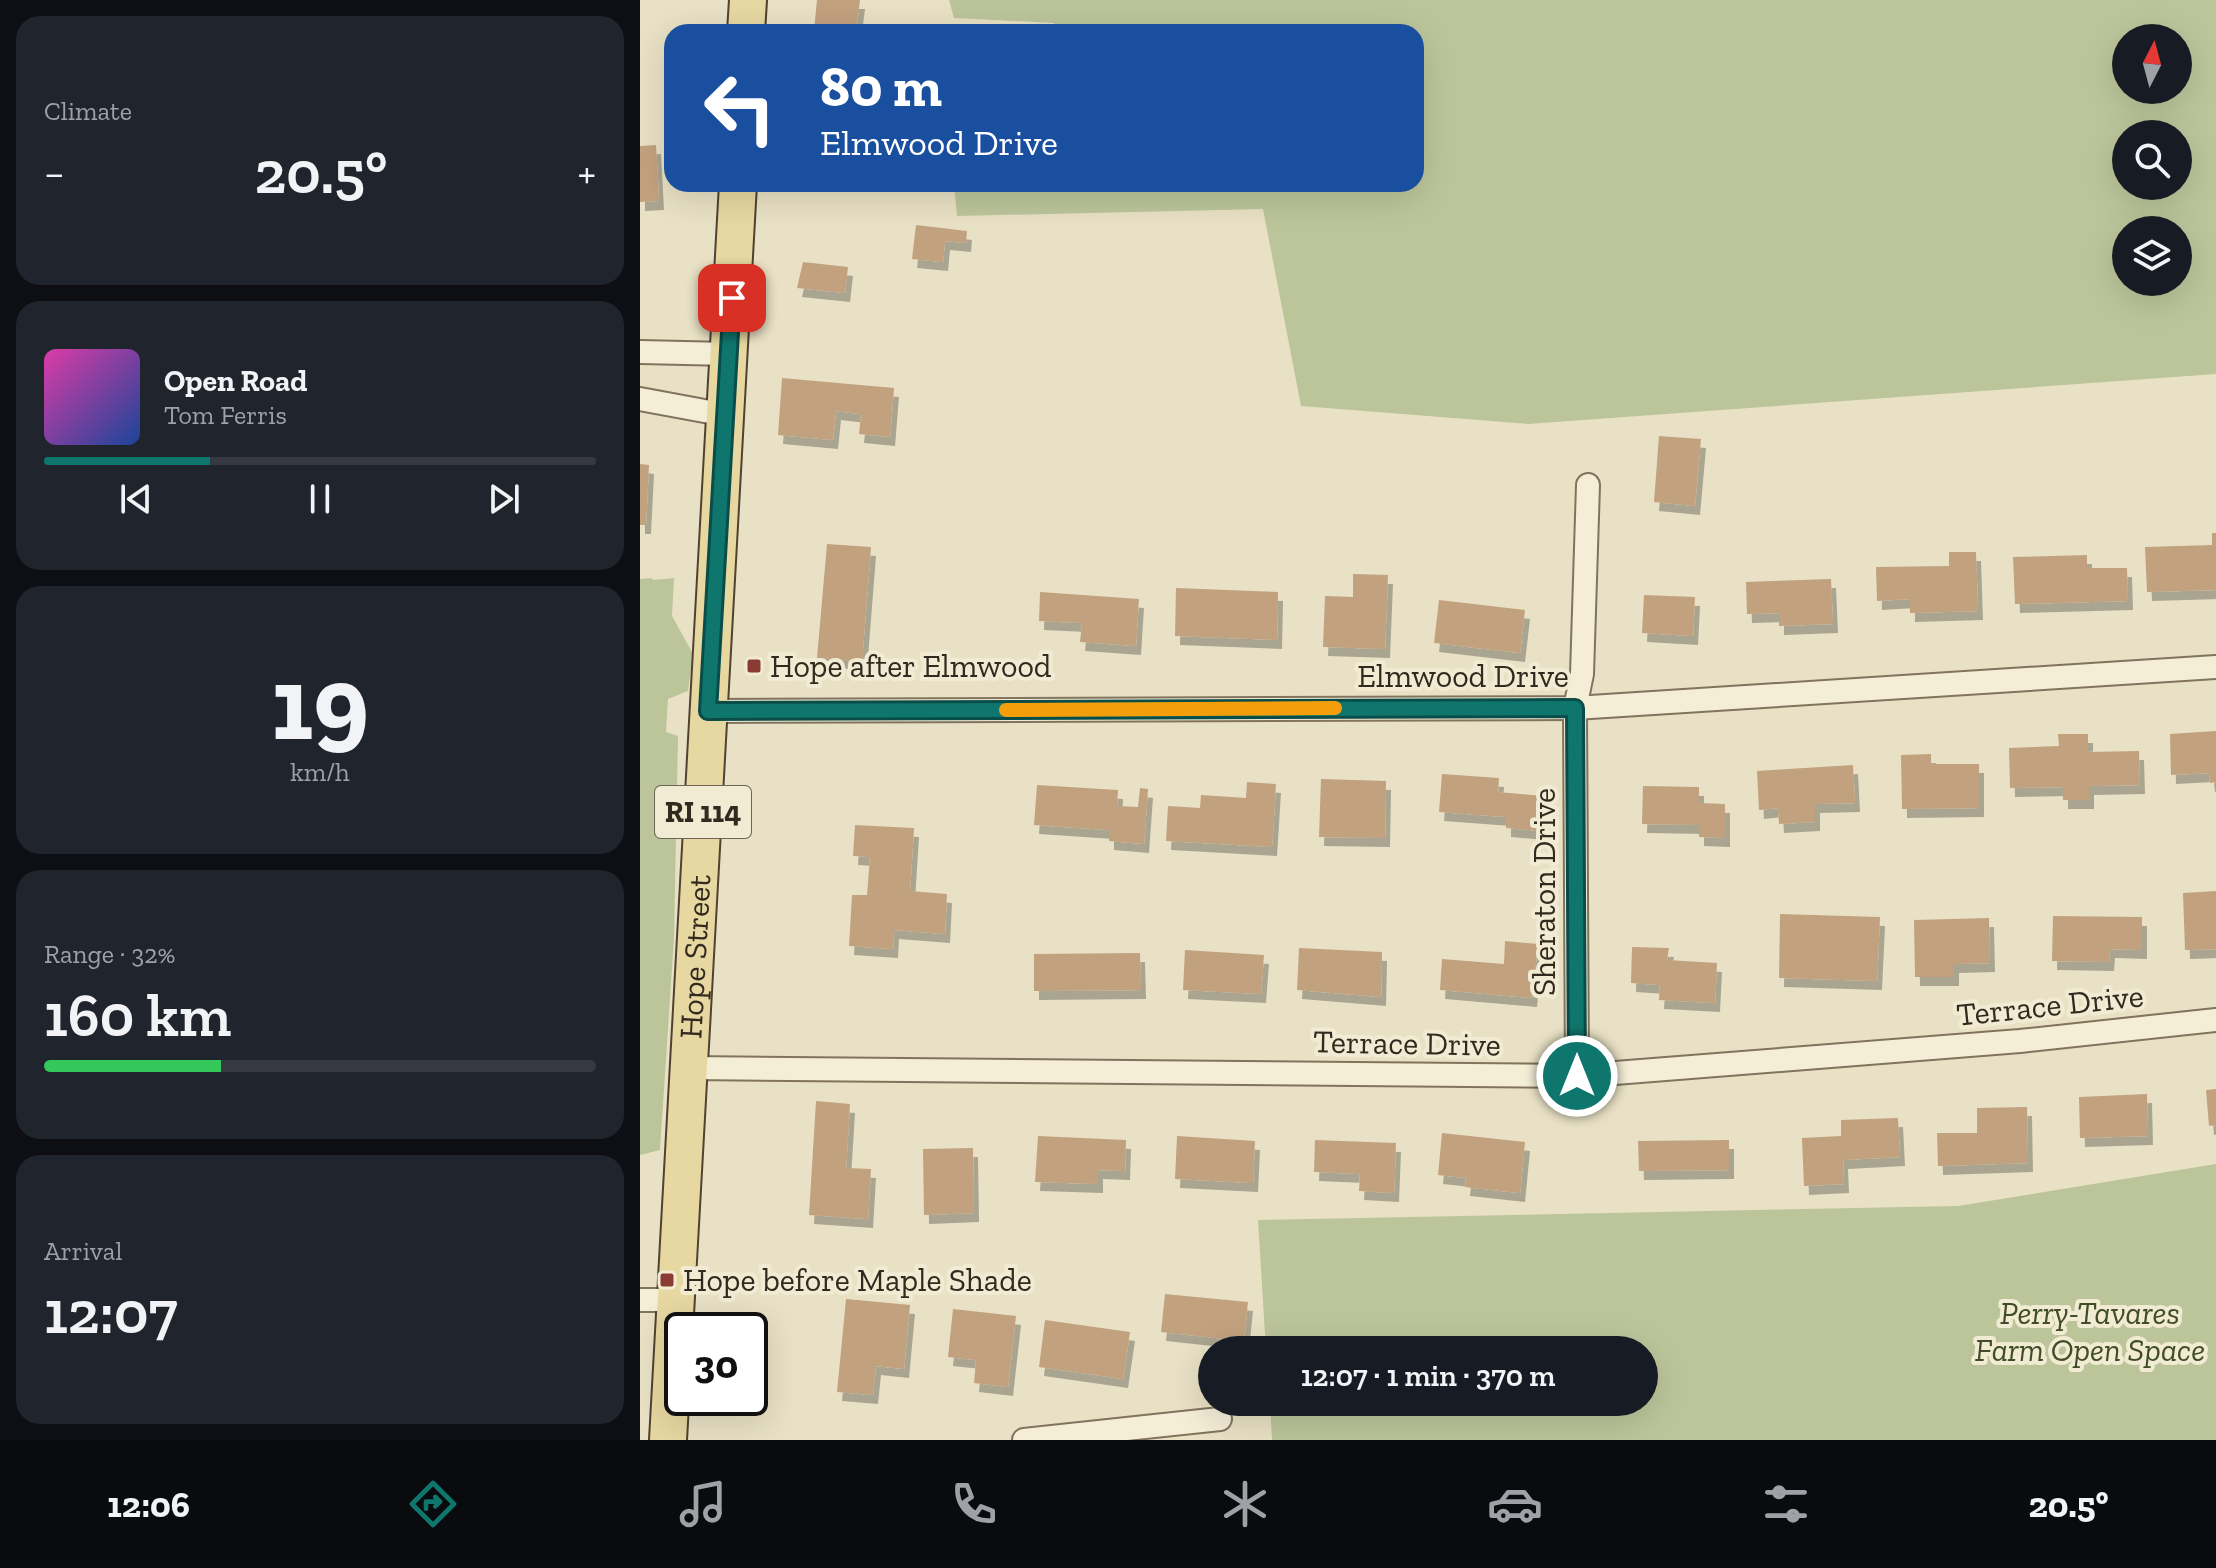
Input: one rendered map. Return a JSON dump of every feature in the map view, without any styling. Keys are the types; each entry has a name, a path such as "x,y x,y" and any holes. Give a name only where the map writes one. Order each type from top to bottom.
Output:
{"main road":[{"path":"746,24 748,0"},
{"name":"Hope Street","path":"668,1440 738,192"}],"street":[{"path":"640,352 729,354"},
{"path":"640,399 726,415"},
{"name":"Sheraton Drive","path":"1577,1076 1575,708 1582,674 1588,485"},
{"name":"Elmwood Drive","path":"708,711 1575,708 2216,667"},
{"name":"Terrace Drive","path":"690,1068 1577,1076 2004,1042 2216,1020"},
{"path":"640,1300 676,1300"},
{"path":"1024,1440 1220,1419"}],"green space":[{"path":"949,0 2216,0 2216,374 1528,424 1301,406 1263,209 957,216 955,192 1424,192 1424,24 1054,24 954,18"},
{"path":"674,578 672,616 693,654 688,691 668,699 666,732 678,736 674,938 660,1150 640,1155 640,579"},
{"name":"Perry-Tavares Farm Open Space","path":"2216,1164 2216,1440 1272,1440 1271,1416 1658,1416 1658,1336 1265,1336 1258,1220 1958,1206"}],"building":[{"path":"817,0 860,0 857,24 815,24"},
{"path":"656,145 659,201 640,202 640,146"},
{"path":"916,225 967,231 966,243 945,241 943,262 912,259"},
{"path":"803,262 848,267 845,293 797,288"},
{"path":"782,378 894,388 890,437 859,434 861,414 836,411 833,440 778,435"},
{"path":"1659,436 1701,439 1695,506 1654,502"},
{"path":"640,464 649,465 646,525 640,525"},
{"path":"2212,533 2216,533 2216,590 2147,592 2145,547 2212,545"},
{"path":"827,544 871,547 862,661 817,658"},
{"path":"1949,552 1976,552 1978,611 1910,613 1910,599 1877,601 1876,567 1949,566"},
{"path":"2087,555 2087,568 2127,568 2128,601 2015,604 2013,557"},
{"path":"1353,574 1388,575 1385,649 1323,647 1325,596 1353,597"},
{"path":"1831,579 1833,624 1779,626 1779,613 1747,614 1746,582"},
{"path":"1176,588 1278,592 1277,640 1175,636"},
{"path":"1040,592 1139,599 1136,646 1080,642 1082,623 1039,621"},
{"path":"1644,595 1695,597 1693,636 1642,633"},
{"path":"1439,600 1525,610 1520,653 1434,643"},
{"path":"2216,731 2216,782 2210,783 2209,773 2171,775 2170,734"},
{"path":"2058,734 2088,734 2088,752 2139,751 2140,785 2089,786 2089,800 2063,800 2063,787 2010,788 2009,748 2059,746"},
{"path":"1931,754 1931,764 1979,764 1979,808 1902,809 1901,755"},
{"path":"1853,765 1855,803 1815,804 1815,822 1779,824 1778,808 1759,810 1757,771"},
{"path":"1442,774 1499,778 1498,792 1543,796 1541,831 1506,828 1506,817 1439,812"},
{"path":"1321,779 1386,781 1385,838 1319,837"},
{"path":"1247,782 1276,784 1272,847 1166,841 1168,806 1200,808 1201,795 1246,798"},
{"path":"1037,785 1118,790 1117,806 1138,807 1140,788 1148,789 1144,844 1109,841 1109,830 1034,825"},
{"path":"1643,786 1699,787 1699,803 1725,804 1725,838 1699,837 1699,825 1642,824"},
{"path":"855,825 914,828 910,891 947,894 945,934 894,930 893,949 849,946 852,895 867,895 870,857 853,856"},
{"path":"2216,891 2216,949 2185,950 2183,893"},
{"path":"1780,914 1880,917 1877,981 1779,978"},
{"path":"2053,916 2142,917 2142,950 2110,949 2109,962 2052,961"},
{"path":"1989,918 1990,963 1954,964 1954,977 1915,977 1914,920"},
{"path":"1505,941 1538,944 1532,998 1440,990 1442,959 1504,964"},
{"path":"1632,947 1669,948 1667,960 1717,963 1715,1003 1659,1000 1660,985 1631,983"},
{"path":"1299,948 1382,952 1381,997 1297,990"},
{"path":"1185,950 1264,955 1261,994 1183,990"},
{"path":"1140,953 1141,990 1034,991 1034,954"},
{"path":"2216,1089 2216,1125 2209,1126 2206,1090"},
{"path":"2147,1094 2148,1136 2080,1138 2079,1097"},
{"path":"816,1101 850,1104 846,1168 871,1169 868,1219 809,1215"},
{"path":"2027,1107 2028,1163 1938,1166 1937,1133 1977,1133 1977,1108"},
{"path":"1898,1118 1900,1157 1843,1160 1844,1184 1804,1186 1802,1138 1841,1136 1841,1120"},
{"path":"1442,1133 1525,1142 1520,1193 1465,1187 1466,1178 1438,1175"},
{"path":"1038,1136 1126,1140 1125,1171 1098,1170 1098,1184 1035,1182"},
{"path":"1177,1136 1255,1141 1253,1183 1175,1179"},
{"path":"1315,1140 1396,1143 1394,1193 1359,1191 1360,1174 1314,1172"},
{"path":"1729,1140 1729,1170 1639,1171 1638,1141"},
{"path":"973,1148 974,1213 924,1215 923,1149"},
{"path":"1165,1294 1248,1302 1245,1336 1161,1332"},
{"path":"846,1299 910,1305 904,1369 876,1366 873,1395 837,1392"},
{"path":"953,1309 1016,1316 1008,1387 974,1383 976,1360 948,1357"},
{"path":"1045,1320 1130,1332 1123,1379 1039,1367"}],"slow traffic":[{"path":"1006,710 1335,708"}],"place":[{"name":"Hope after Elmwood","path":"754,666"},
{"name":"Hope before Maple Shade","path":"667,1280"}],"route":[{"path":"732,298 708,711 1575,708 1577,1076"}]}
